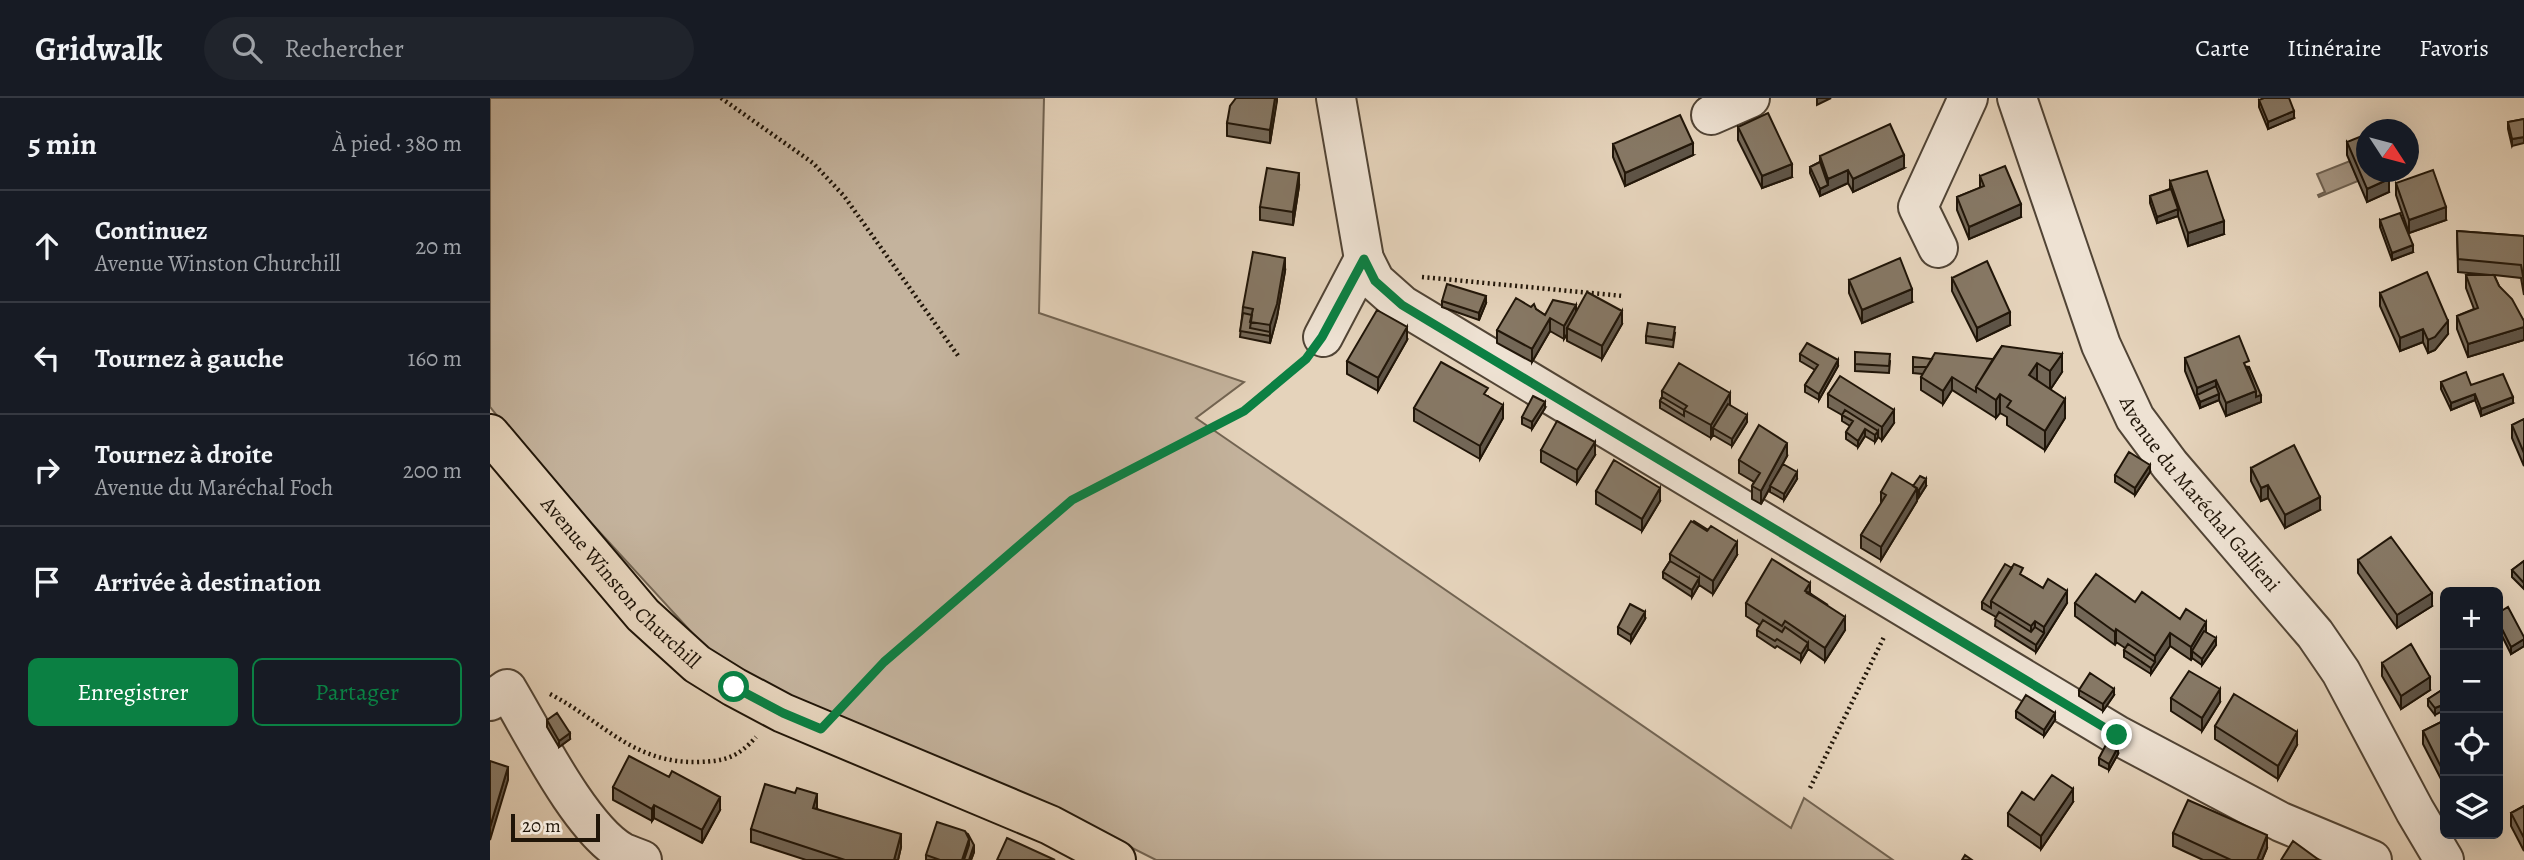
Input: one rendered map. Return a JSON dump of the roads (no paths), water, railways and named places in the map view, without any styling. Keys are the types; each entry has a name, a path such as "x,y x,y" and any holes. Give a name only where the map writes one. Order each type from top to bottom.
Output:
{"main road":[{"name":"Avenue Winston Churchill","path":"490,434 643,615 697,664 783,713 1050,825 1116,860"}],"street":[{"path":"1336,98 1368,268 1375,281 1402,305 2117,735 2281,822 2372,860"},
{"path":"1711,115 1751,98"},
{"path":"1938,248 1918,207 1968,98"},
{"name":"Avenue du Maréchal Gallieni","path":"2017,98 2101,345 2135,418 2170,465 2315,634 2341,671 2444,860"},
{"path":"1322,337 1368,268"},
{"path":"498,695 594,828 621,852 642,860"}]}
